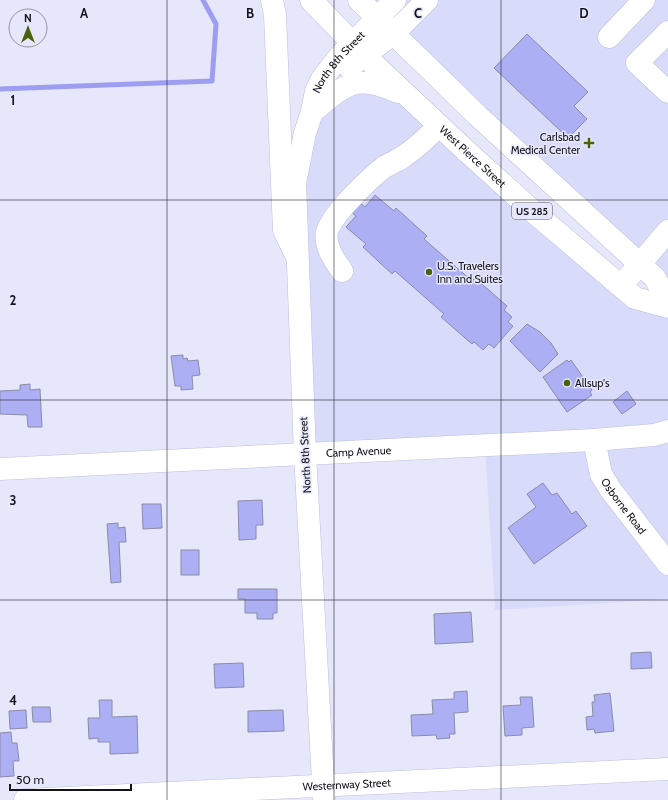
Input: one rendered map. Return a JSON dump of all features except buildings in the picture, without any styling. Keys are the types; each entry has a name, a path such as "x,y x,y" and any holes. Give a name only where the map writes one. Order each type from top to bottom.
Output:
{"main road":[{"path":"272,0 275,15 284,230 297,257"},
{"name":"West Pierce Street","path":"311,0 358,49 408,97 537,215 635,298 668,307"},
{"name":"US 285","path":"359,0 478,116 655,278 668,302"},
{"path":"385,27 395,0"},
{"path":"385,27 427,0"},
{"path":"609,37 644,0"},
{"name":"North 8th Street","path":"324,792 305,454 295,183 300,151 312,112 316,91 322,79 338,58 358,49 385,27"},
{"path":"668,32 637,63 668,92"},
{"path":"312,112 339,89 349,84 374,83 408,97"},
{"path":"342,271 333,259 328,246 327,233 333,220 355,193 384,167 405,156 439,126"},
{"path":"621,286 668,231"},
{"name":"Camp Avenue","path":"0,469 594,440 654,435 668,431"},
{"name":"Osborne Road","path":"594,440 601,474 668,564"},
{"name":"Westernway Street","path":"25,800 324,792 668,769"}],"shaded area":[{"name":"Carlsbad Medical Center","path":"359,0 668,0 668,302"},
{"path":"386,86 635,297 668,307 668,599 495,610 485,445 305,454 295,183 329,98"}],"waterway":[{"path":"0,89 212,81 216,24 203,0"}],"place":[{"name":"Carlsbad Medical Center","path":"589,143"},
{"name":"U.S. Travelers Inn and Suites","path":"429,272"},
{"name":"Allsup's","path":"567,383"}]}
